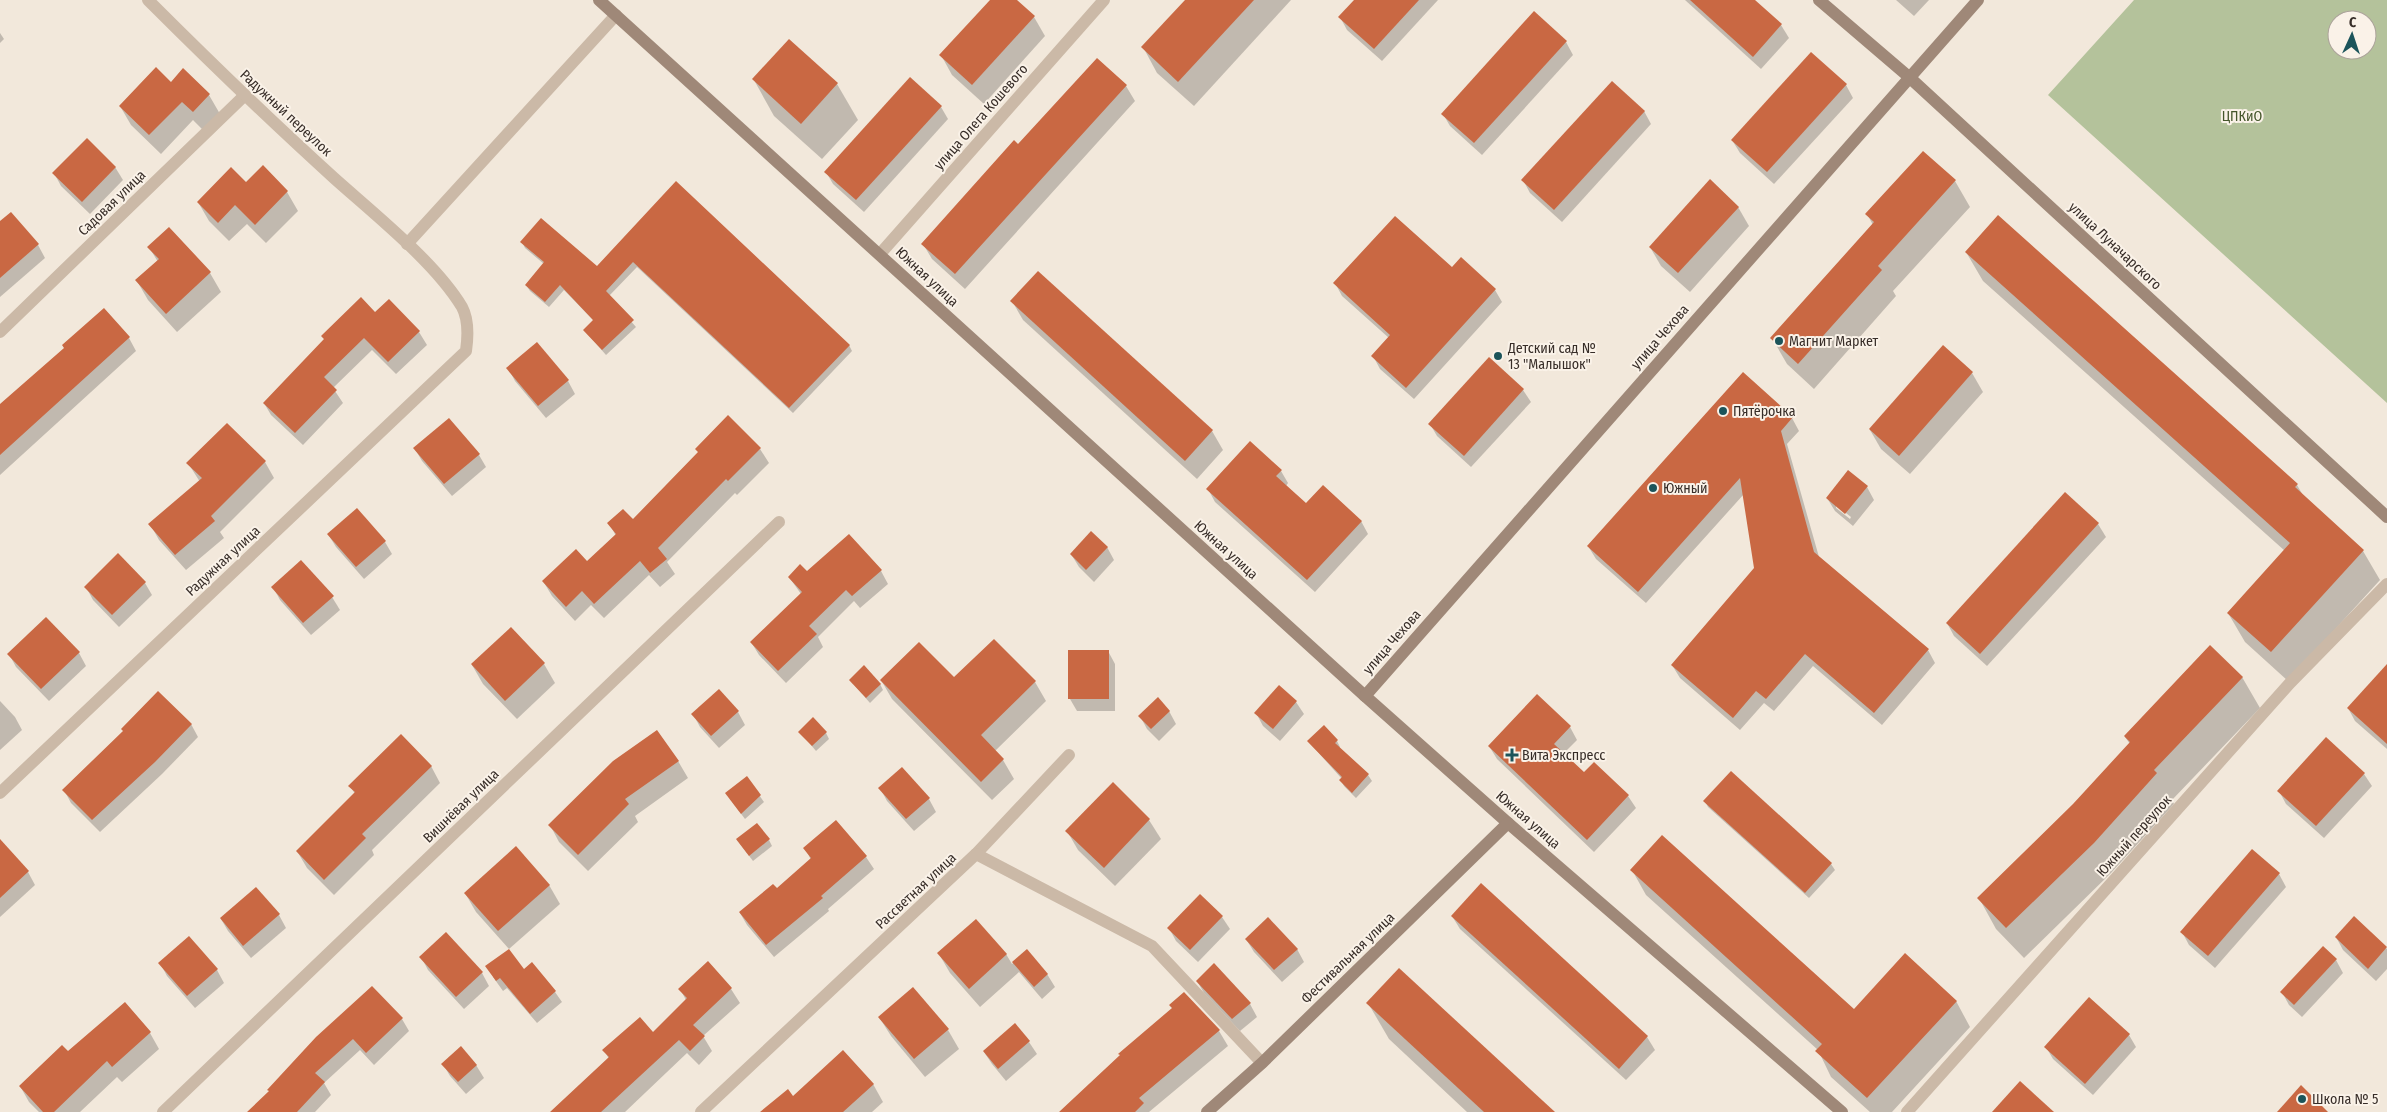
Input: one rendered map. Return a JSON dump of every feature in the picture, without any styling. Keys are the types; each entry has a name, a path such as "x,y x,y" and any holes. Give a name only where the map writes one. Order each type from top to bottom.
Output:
{"street":[{"name":"Радужный переулок","path":"148,0 244,96 407,244 438,276 462,308 468,329 466,351"},
{"name":"Южная улица","path":"599,0 1364,696 1508,824 1842,1112"},
{"name":"улица Олега Кошевого","path":"880,254 1104,0"},
{"name":"улица Луначарского","path":"1819,0 1908,77 2387,517"},
{"name":"улица Чехова","path":"1364,696 1908,77 1978,0"},
{"path":"407,244 616,15"},
{"name":"Садовая улица","path":"0,332 244,96"},
{"name":"Радужная улица","path":"0,793 466,351"},
{"name":"Вишнёвая улица","path":"164,1112 780,522"},
{"name":"Южный переулок","path":"1907,1112 2290,683 2387,584"},
{"path":"976,854 1069,754"},
{"name":"Фестивальная улица","path":"1207,1112 1262,1062 1508,824"},
{"name":"Рассветная улица","path":"701,1112 976,854 1152,946 1262,1062"}],"green space":[{"name":"ЦПКиО","path":"2134,0 2387,0 2387,403 2048,95"}],"building":[{"path":"990,0 1017,0 1035,16 972,85 939,55"},
{"path":"1185,0 1254,0 1178,82 1141,47"},
{"path":"1354,0 1419,0 1374,49 1338,17"},
{"path":"1690,0 1755,0 1782,24 1753,57"},
{"path":"1534,11 1567,41 1474,143 1441,114"},
{"path":"789,39 838,83 801,124 752,79"},
{"path":"1811,52 1847,84 1767,172 1731,140"},
{"path":"1097,58 1127,85 955,274 921,244 1014,140 1018,144"},
{"path":"156,67 171,82 183,68 210,94 193,112 182,102 149,135 119,106"},
{"path":"910,77 942,106 856,200 824,172"},
{"path":"1612,81 1645,111 1554,210 1521,180"},
{"path":"87,138 116,167 82,202 52,173"},
{"path":"1923,151 1956,180 1878,266 1882,270 1798,364 1770,338 1874,222 1865,214"},
{"path":"263,165 288,191 255,225 235,205 218,223 197,202 231,167 246,182"},
{"path":"1710,179 1739,207 1678,273 1649,247"},
{"path":"676,181 850,345 789,408 633,262 606,291 634,320 602,350 583,330 593,320 560,285 545,302 525,285 544,262 520,242 541,218 597,266"},
{"path":"11,212 39,244 0,278 0,221"},
{"path":"1998,215 2298,484 2295,487 2364,550 2271,652 2227,613 2290,543 1965,252"},
{"path":"1395,216 1452,267 1461,257 1496,289 1406,388 1371,356 1390,335 1333,283"},
{"path":"169,227 211,272 166,314 135,280 159,259 147,247"},
{"path":"1038,271 1213,430 1185,461 1010,301"},
{"path":"361,297 375,312 389,299 420,331 388,362 364,338 324,377 337,390 295,433 263,403 324,339 321,336"},
{"path":"104,308 130,337 0,455 0,404 64,348 62,345"},
{"path":"537,342 569,380 538,406 506,368"},
{"path":"1943,345 1973,372 1899,456 1869,429"},
{"path":"1489,357 1524,389 1464,456 1428,424"},
{"path":"1743,372 1793,417 1781,431 1814,552 1929,649 1874,713 1805,654 1766,699 1756,691 1733,718 1671,665 1754,568 1740,478 1638,592 1587,546"},
{"path":"728,415 761,448 728,481 726,479 658,548 667,559 650,573 640,561 594,604 582,591 566,607 542,581 576,549 587,561 616,534 607,523 623,509 633,519 698,452 695,449"},
{"path":"449,418 480,454 444,484 413,448"},
{"path":"227,423 266,461 211,516 215,521 175,555 148,524 202,478 186,463"},
{"path":"1250,441 1282,470 1276,476 1306,503 1323,485 1362,521 1307,580 1206,489"},
{"path":"1848,470 1868,486 1845,514 1826,498"},
{"path":"2065,492 2099,523 1980,654 1946,623"},
{"path":"357,508 386,541 356,567 327,534"},
{"path":"1091,531 1108,547 1086,570 1070,554"},
{"path":"849,534 882,570 852,596 846,590 809,626 817,634 778,671 750,642 802,592 788,577 800,564 807,571"},
{"path":"118,553 146,582 112,615 84,587"},
{"path":"301,560 334,596 303,623 271,587"},
{"path":"46,617 80,652 41,689 7,654"},
{"path":"511,627 545,663 505,701 471,664"},
{"path":"994,639 1036,681 981,735 1004,759 981,782 880,680 919,642 954,677"},
{"path":"2210,645 2243,677 2154,770 2157,773 2094,843 2006,928 1977,898 2073,804 2130,742 2124,736"},
{"path":"1068,650 1109,650 1109,699 1068,699"},
{"path":"2387,664 2387,744 2347,708"},
{"path":"864,665 881,684 866,698 849,680"},
{"path":"1279,685 1297,701 1273,729 1254,713"},
{"path":"719,689 739,711 711,736 691,714"},
{"path":"158,691 192,724 155,762 92,820 62,790 123,731 121,729"},
{"path":"1537,694 1571,726 1554,744 1584,772 1594,762 1629,795 1587,840 1488,746"},
{"path":"1158,697 1170,711 1151,729 1138,716"},
{"path":"813,717 827,732 812,746 798,732"},
{"path":"1324,725 1338,740 1335,743 1369,774 1352,793 1339,780 1342,777 1307,741"},
{"path":"657,730 679,761 625,799 629,804 578,855 548,825 613,761"},
{"path":"401,734 432,766 362,834 366,838 324,880 296,851 355,792 348,786"},
{"path":"2326,737 2365,773 2316,826 2277,791"},
{"path":"902,767 930,798 906,819 878,788"},
{"path":"1731,771 1832,863 1805,893 1703,801"},
{"path":"747,776 761,795 741,814 725,793"},
{"path":"1113,782 1150,819 1104,868 1065,831"},
{"path":"836,820 867,856 821,896 823,898 766,945 739,912 773,884 777,888 811,858 803,848"},
{"path":"757,823 770,839 749,856 736,839"},
{"path":"1662,835 1854,1009 1905,953 1957,1001 1867,1098 1815,1051 1822,1044 1630,870"},
{"path":"0,839 29,871 0,898"},
{"path":"516,846 550,885 498,931 464,893"},
{"path":"2252,849 2280,873 2208,956 2180,932"},
{"path":"1481,883 1648,1036 1619,1069 1451,916"},
{"path":"256,887 280,914 243,946 220,918"},
{"path":"1200,894 1223,916 1190,950 1167,928"},
{"path":"2354,916 2387,947 2368,969 2335,937"},
{"path":"1268,917 1298,949 1274,970 1245,939"},
{"path":"976,919 1007,954 969,989 937,953"},
{"path":"446,932 483,972 456,997 419,957"},
{"path":"189,936 218,969 187,996 158,963"},
{"path":"2323,946 2337,959 2294,1005 2280,992"},
{"path":"509,949 524,969 532,962 556,991 530,1014 500,978 496,981 485,966"},
{"path":"1027,949 1048,974 1034,987 1012,962"},
{"path":"708,961 732,988 693,1025 705,1036 690,1051 679,1040 601,1112 550,1112 609,1057 602,1050 640,1017 653,1032 687,998 678,989"},
{"path":"1214,963 1251,1003 1232,1019 1196,981"},
{"path":"1399,968 1555,1112 1484,1112 1366,1003"},
{"path":"372,986 403,1018 366,1053 353,1039 315,1073 325,1082 297,1112 247,1112 269,1091 267,1090 316,1037"},
{"path":"913,987 949,1029 914,1059 878,1017"},
{"path":"1184,992 1220,1030 1139,1098 1144,1103 1135,1112 1059,1112 1120,1055 1118,1054 1172,1008 1169,1005"},
{"path":"2089,997 2130,1034 2085,1084 2044,1047"},
{"path":"125,1002 151,1032 112,1067 107,1061 54,1112 43,1112 19,1086 62,1045 68,1051"},
{"path":"1015,1023 1030,1041 998,1069 983,1051"},
{"path":"461,1046 477,1065 458,1082 441,1064"},
{"path":"843,1050 874,1084 843,1112 760,1112 788,1089 793,1096"},
{"path":"2020,1081 2054,1112 1992,1112"},
{"name":"Школа № 5","path":"2301,1085 2328,1112 2277,1112"}],"place":[{"name":"Магнит Маркет","path":"1779,341"},
{"name":"Детский сад № 13 \"Малышок\"","path":"1498,356"},
{"name":"Пятёрочка","path":"1723,411"},
{"name":"Южный","path":"1653,488"},
{"name":"Вита Экспресс","path":"1512,755"},
{"name":"Школа № 5","path":"2302,1099"}]}
